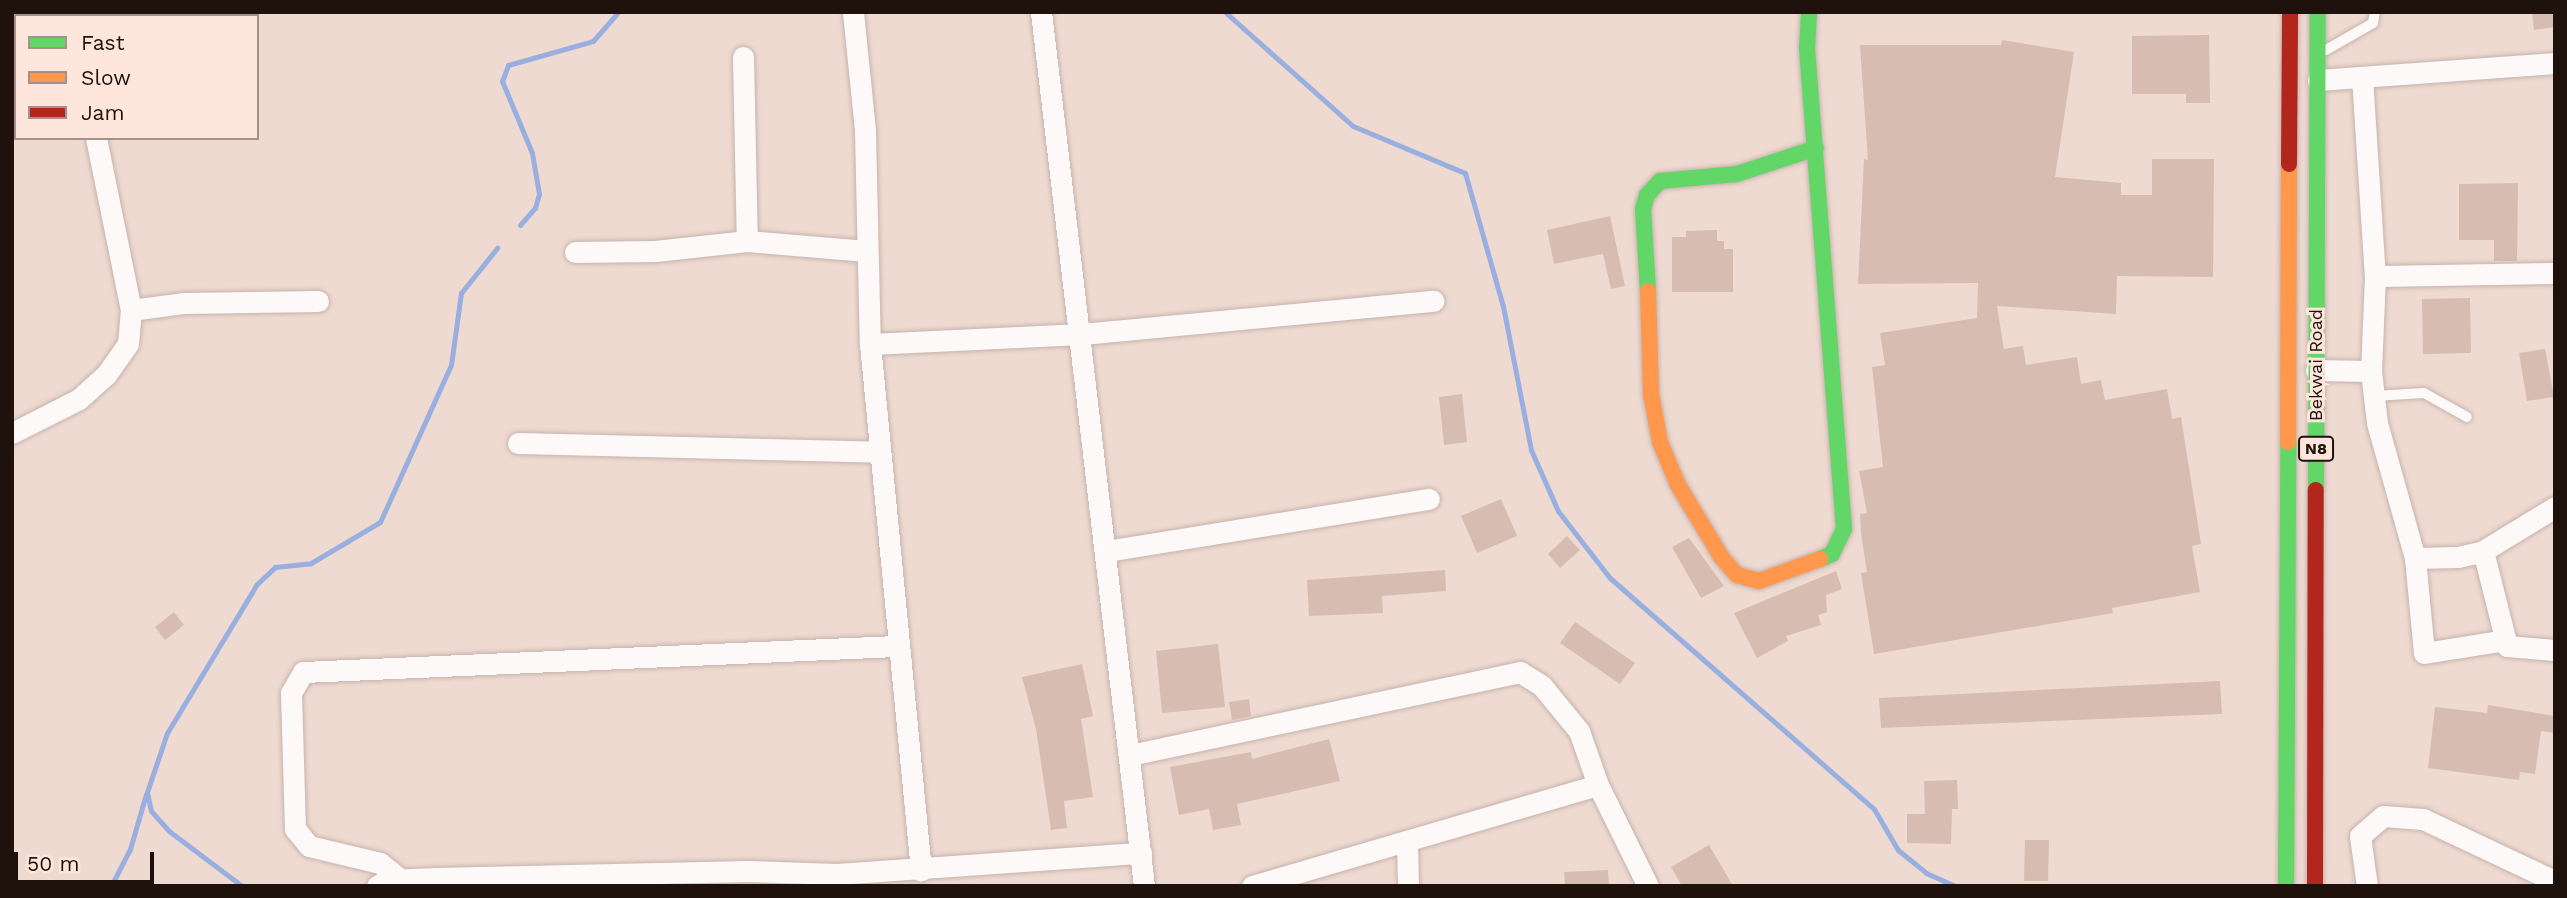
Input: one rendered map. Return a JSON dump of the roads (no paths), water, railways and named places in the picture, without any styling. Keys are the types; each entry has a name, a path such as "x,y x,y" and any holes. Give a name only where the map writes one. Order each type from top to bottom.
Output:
{"main road":[{"path":"1809,12 1807,48 1816,148 1844,529 1832,554 1759,581 1737,575 1722,558 1678,485 1660,442 1651,394 1653,359 1643,209 1647,195 1660,181 1737,174 1816,148"},
{"name":"Bekwai Road","path":"2286,886 2290,12"},
{"name":"Bekwai Road","path":"2315,886 2318,12"}],"street":[{"path":"853,12 865,131 870,344 896,646 921,871"},
{"path":"1041,12 1083,334 1144,886"},
{"path":"743,57 747,241"},
{"path":"2318,80 2555,63"},
{"path":"2362,77 2375,276 2371,371 2374,396 2415,558 2424,653 2505,640"},
{"path":"12,433 79,399 106,375 128,344 131,310 96,140"},
{"path":"575,252 655,251 747,241 867,251"},
{"path":"2375,276 2555,273"},
{"path":"131,310 183,303 318,301"},
{"path":"870,344 1083,334 1433,301"},
{"path":"2316,370 2371,371"},
{"path":"518,443 880,452"},
{"path":"1107,551 1429,499"},
{"path":"2415,558 2458,557 2483,551 2555,507"},
{"path":"2483,551 2505,640 2512,649 2555,650"},
{"path":"401,880 380,863 300,840 295,829 291,693 303,673 896,646"},
{"path":"1130,755 1520,672 1542,686 1579,731 1598,785 1648,886"},
{"path":"1259,885 1598,785"},
{"path":"2367,886 2360,836 2383,816 2423,819 2555,881"},
{"path":"1407,842 1408,886"},
{"path":"377,886 401,880 838,880 1141,853"}],"lane":[{"path":"2318,54 2373,23 2375,12"},
{"path":"2374,396 2424,393 2467,417"}],"waterway":[{"path":"520,225 535,208 539,194 532,153 502,81 508,65 593,41 618,12"},
{"path":"1225,12 1353,126 1465,173 1503,306 1531,450 1558,511 1610,578 1874,809 1898,850 1926,873 1955,886"},
{"path":"242,886 169,831 151,811 147,792 167,733 257,584 275,567 311,563 380,522 451,365 461,293 497,248"},
{"path":"111,886 130,849 146,794"}]}
